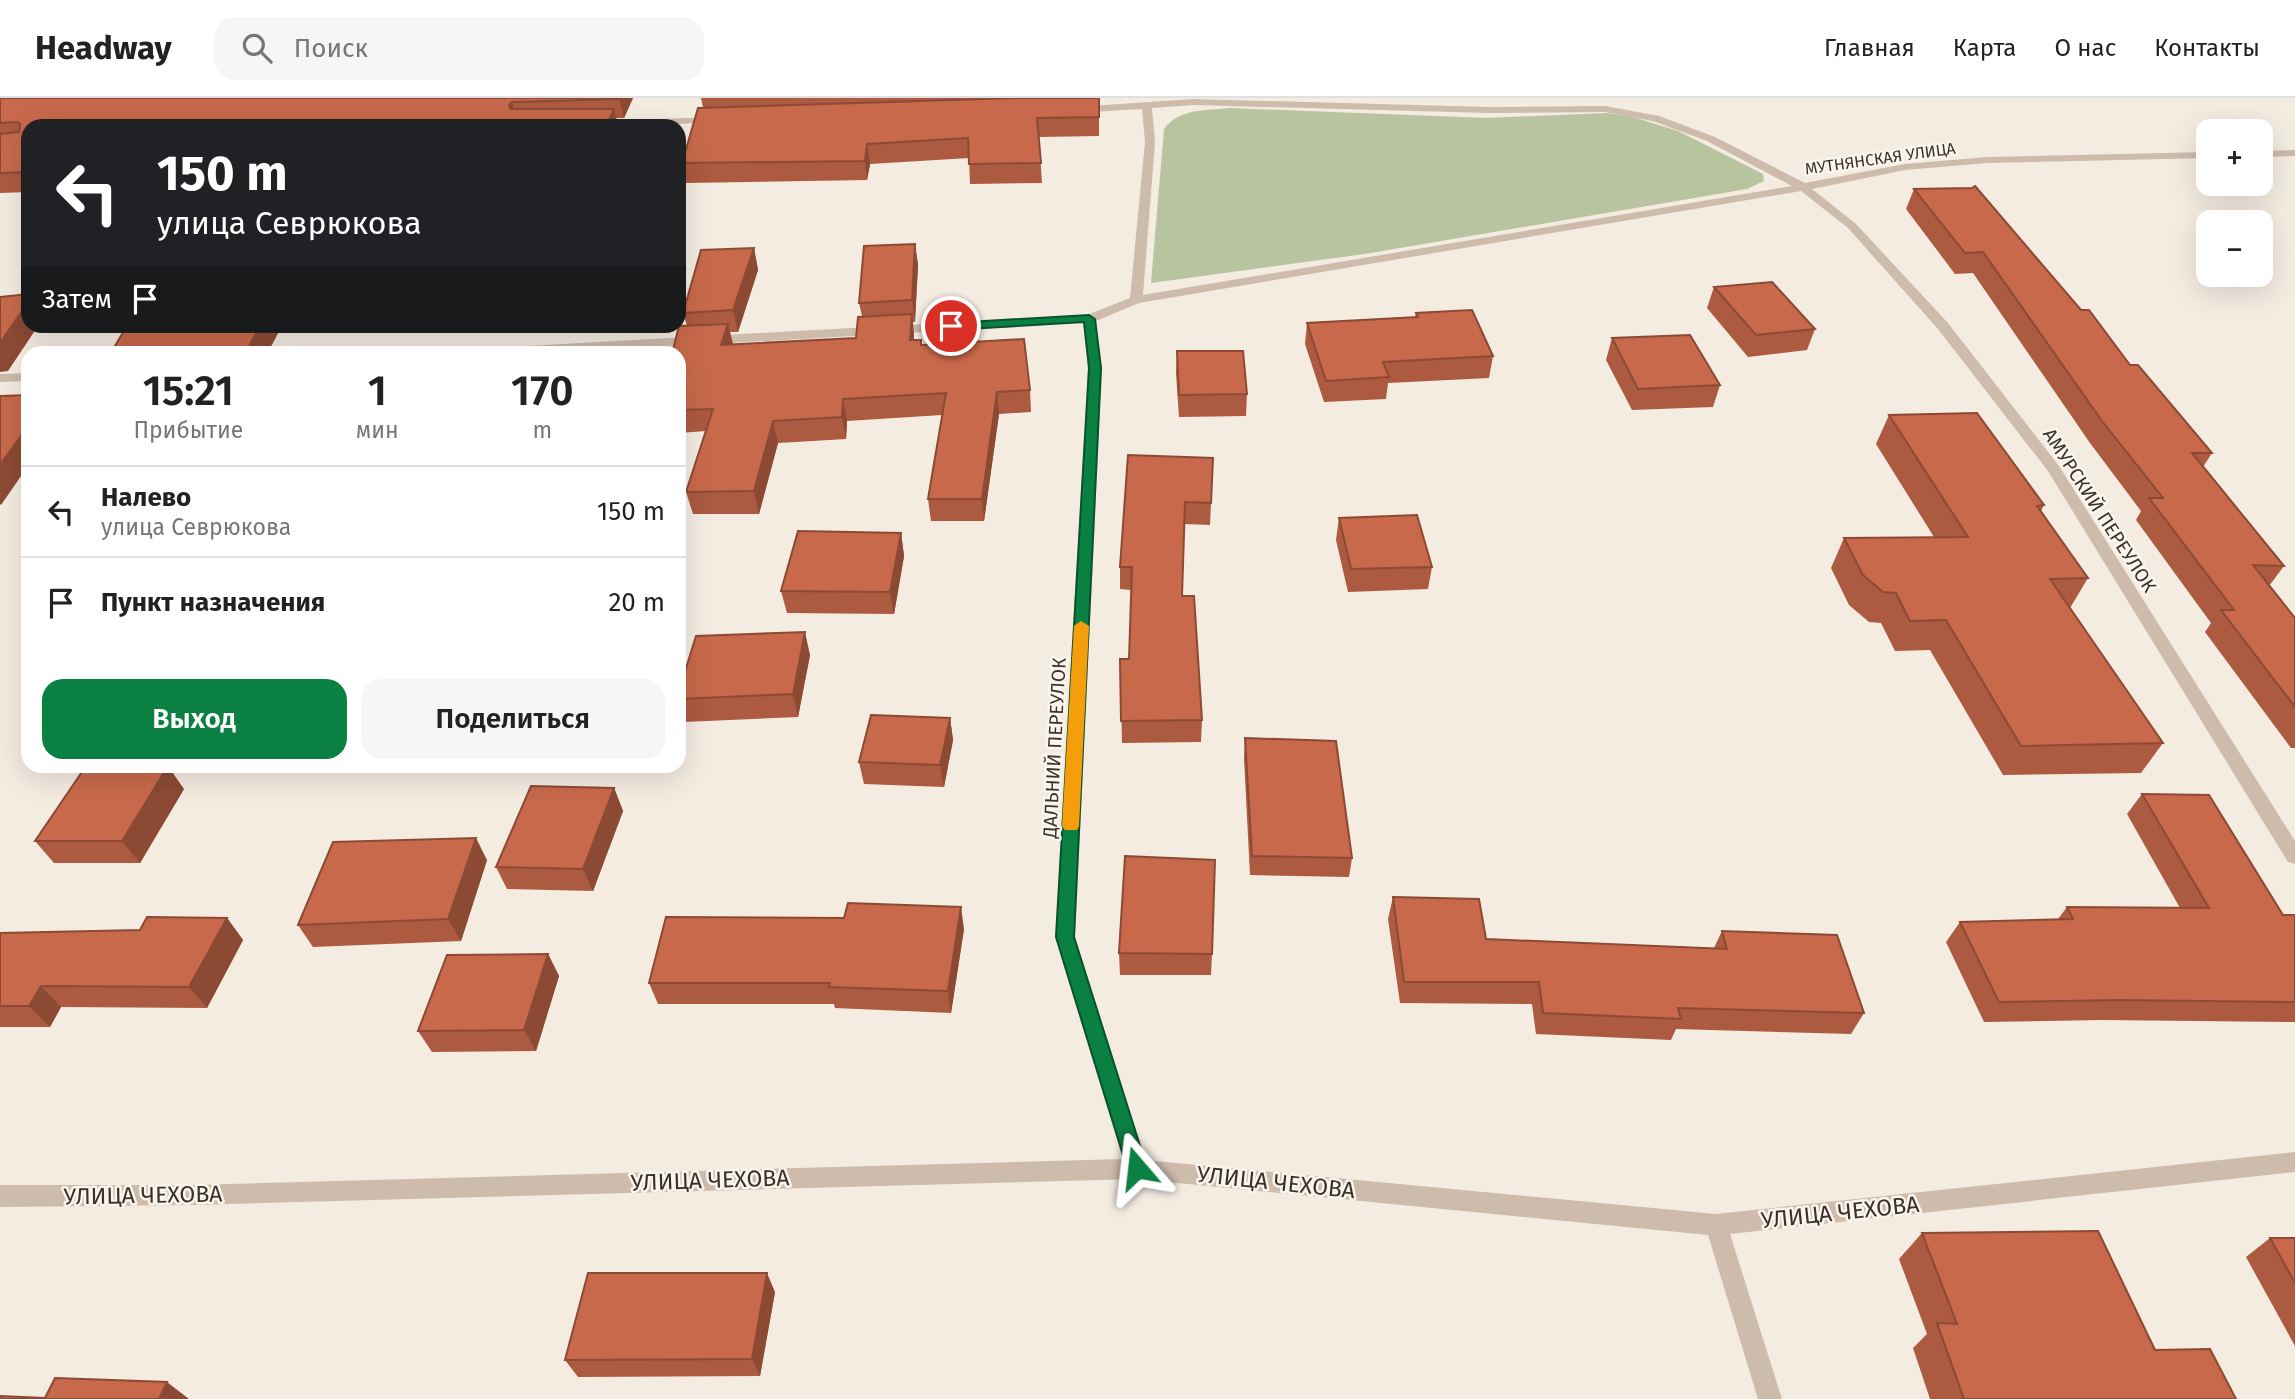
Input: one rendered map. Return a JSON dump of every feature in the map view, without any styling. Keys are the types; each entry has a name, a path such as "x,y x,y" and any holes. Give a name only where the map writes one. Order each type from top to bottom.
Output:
{"street":[{"name":"МУТНЯНСКАЯ УЛИЦА","path":"1061,110 1147,107 1193,102 1489,110 1604,103 1711,139 1803,187 1932,164 2095,156 2196,155"},
{"path":"1136,300 1150,142 1147,107"},
{"path":"686,121 731,120"},
{"path":"2273,154 2295,153"},
{"path":"599,346 1089,319 1136,300 1803,187"},
{"name":"АМУРСКИЙ ПЕРЕУЛОК","path":"1803,187 1853,226 1943,326 2054,469 2295,857"},
{"name":"ДАЛЬНИЙ ПЕРЕУЛОК","path":"1089,319 1095,368 1065,937 1137,1168"},
{"path":"0,378 21,377"},
{"name":"УЛИЦА ЧЕХОВА","path":"0,1196 194,1195 1137,1168 1716,1225 2295,1162"},
{"path":"1716,1225 1770,1399"}],"green space":[{"path":"1229,108 1486,118 1607,113 1633,117 1678,131 1763,174 1764,181 1747,189 1365,254 1151,283 1164,129 1177,117 1185,114"}],"building":[{"path":"0,98 619,98 512,102 509,105 511,109 614,109 609,119 21,119 21,172 0,173 0,134 19,132 20,124 0,123"},
{"path":"1099,98 1099,117 1037,118 1041,163 969,164 968,138 867,144 865,161 686,163 686,149 698,108"},
{"path":"1975,186 2081,310 2089,310 2130,365 2138,365 2212,453 2192,453 2284,566 2253,565 2295,618 2295,707 2221,610 2234,610 2149,498 2163,498 2102,421 1983,252 1965,253 1914,189"},
{"path":"915,244 912,300 859,303 864,246"},
{"path":"754,248 733,310 686,313 686,302 701,250"},
{"path":"1772,282 1815,329 1756,335 1714,287"},
{"path":"21,295 21,312 0,343 0,297"},
{"path":"1472,310 1493,356 1383,362 1389,377 1326,381 1307,323 1418,317 1416,313"},
{"path":"912,314 910,340 921,340 921,345 1024,339 1030,390 997,392 982,499 928,499 946,393 843,399 842,417 773,421 754,491 686,492 713,409 686,410 686,346 674,346 677,333 686,333 686,326 728,324 721,345 856,338 858,317"},
{"path":"123,333 256,333 249,346 115,346"},
{"path":"1690,335 1720,385 1638,389 1612,338"},
{"path":"1177,351 1243,351 1247,394 1179,395"},
{"path":"21,395 21,436 0,465 0,396"},
{"path":"1977,413 2044,505 2037,506 2088,578 2050,579 2163,743 2021,746 1946,620 1910,621 1896,593 1883,592 1863,575 1844,538 1968,537 1889,415"},
{"path":"1128,455 1213,458 1211,503 1185,502 1182,596 1194,596 1202,720 1121,721 1120,659 1129,659 1132,567 1120,567"},
{"path":"1417,515 1432,567 1351,569 1339,518"},
{"path":"798,531 901,533 890,592 781,591"},
{"path":"805,632 793,694 686,699 686,668 696,636"},
{"path":"871,715 950,718 940,765 859,762"},
{"path":"1245,738 1336,741 1352,858 1252,856"},
{"path":"81,773 164,773 122,841 35,841"},
{"path":"531,786 614,788 583,869 496,867"},
{"path":"2142,794 2209,795 2283,915 2295,915 2295,1002 1999,1002 1960,922 2073,919 2067,907 2209,908"},
{"path":"476,838 448,919 298,925 333,842"},
{"path":"1125,856 1215,860 1212,954 1119,953"},
{"path":"1393,897 1479,899 1486,939 1727,949 1722,931 1837,935 1864,1013 1678,1008 1681,1019 1543,1013 1539,982 1404,982"},
{"path":"848,903 961,907 948,991 829,987 830,983 649,983 666,917 844,918"},
{"path":"147,917 227,918 189,987 41,986 29,1006 0,1006 0,933 140,930"},
{"path":"548,954 524,1030 418,1031 447,955"},
{"path":"2098,1231 2155,1350 2210,1349 2236,1399 1964,1399 1937,1323 1957,1324 1922,1233"},
{"path":"2270,1238 2295,1238 2295,1283"},
{"path":"588,1273 767,1273 752,1359 565,1360"},
{"path":"55,1378 167,1382 159,1399 0,1399 0,1396 45,1398"}],"slow traffic":[{"path":"1071,826 1081,626"}],"route":[{"path":"951,326 1089,319 1095,368 1065,937 1137,1168"}]}
